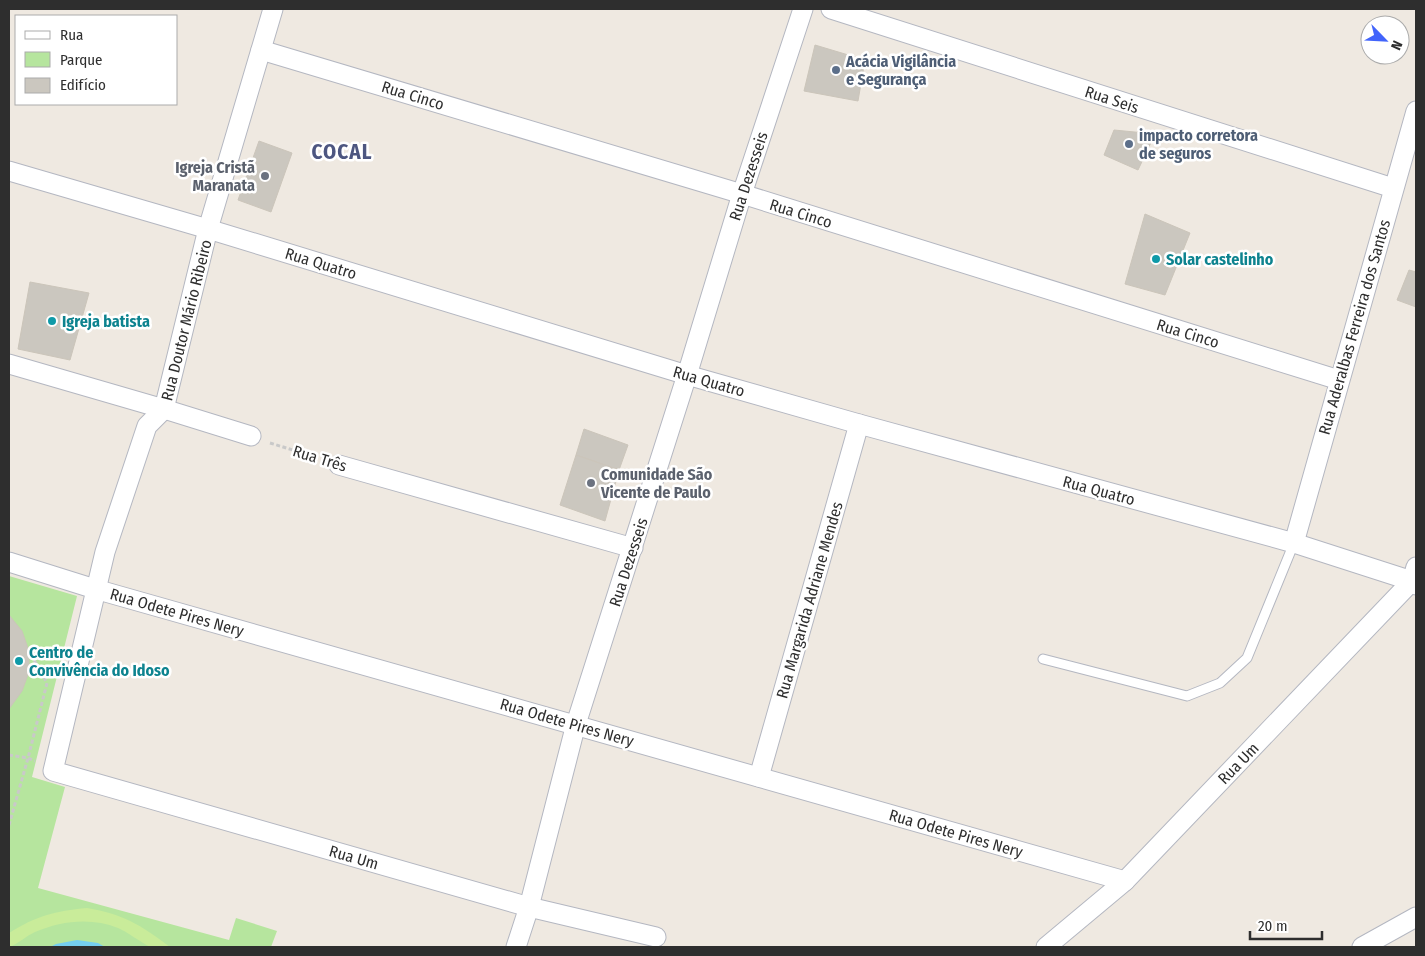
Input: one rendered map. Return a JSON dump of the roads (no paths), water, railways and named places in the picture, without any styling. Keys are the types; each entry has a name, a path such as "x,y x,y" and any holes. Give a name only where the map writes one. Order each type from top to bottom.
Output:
{"street":[{"name":"Rua Doutor Mário Ribeiro","path":"53,771 105,552 147,426 164,409 208,229 273,9"},
{"name":"Rua Dezesseis","path":"516,947 529,907 576,724 633,548 742,194 803,9"},
{"name":"Rua Seis","path":"831,9 1393,188"},
{"name":"Rua Cinco","path":"261,50 742,194 1339,380"},
{"name":"Rua Aderalbas Ferreira dos Santos","path":"1294,543 1416,111"},
{"name":"Rua Quatro","path":"9,171 208,229 687,375 1415,578"},
{"path":"9,364 251,436"},
{"name":"Rua Margarida Adriane Mendes","path":"760,777 859,424"},
{"name":"Rua Três","path":"339,464 633,548"},
{"name":"Rua Odete Pires Nery","path":"9,562 95,589 1125,881"},
{"name":"Rua Um","path":"1046,947 1125,881 1415,578"},
{"name":"Rua Um","path":"53,771 529,907 656,937"},
{"path":"1371,945 1416,917"}],"lane":[{"path":"1043,659 1187,696 1220,683 1247,658 1294,543"}],"water":[{"path":"77,940 98,943 105,947 50,947"}],"place":[{"name":"Acácia Vigilância e Segurança","path":"836,70"},
{"name":"impacto corretora de seguros","path":"1129,144"},
{"name":"Igreja Cristã Maranata","path":"265,176"},
{"name":"Solar castelinho","path":"1156,259"},
{"name":"Igreja batista","path":"52,321"},
{"name":"Comunidade São Vicente de Paulo","path":"591,483"},
{"name":"Centro de Convivência do Idoso","path":"19,661"}],"district":[{"name":"COCAL","path":"342,152"}]}
